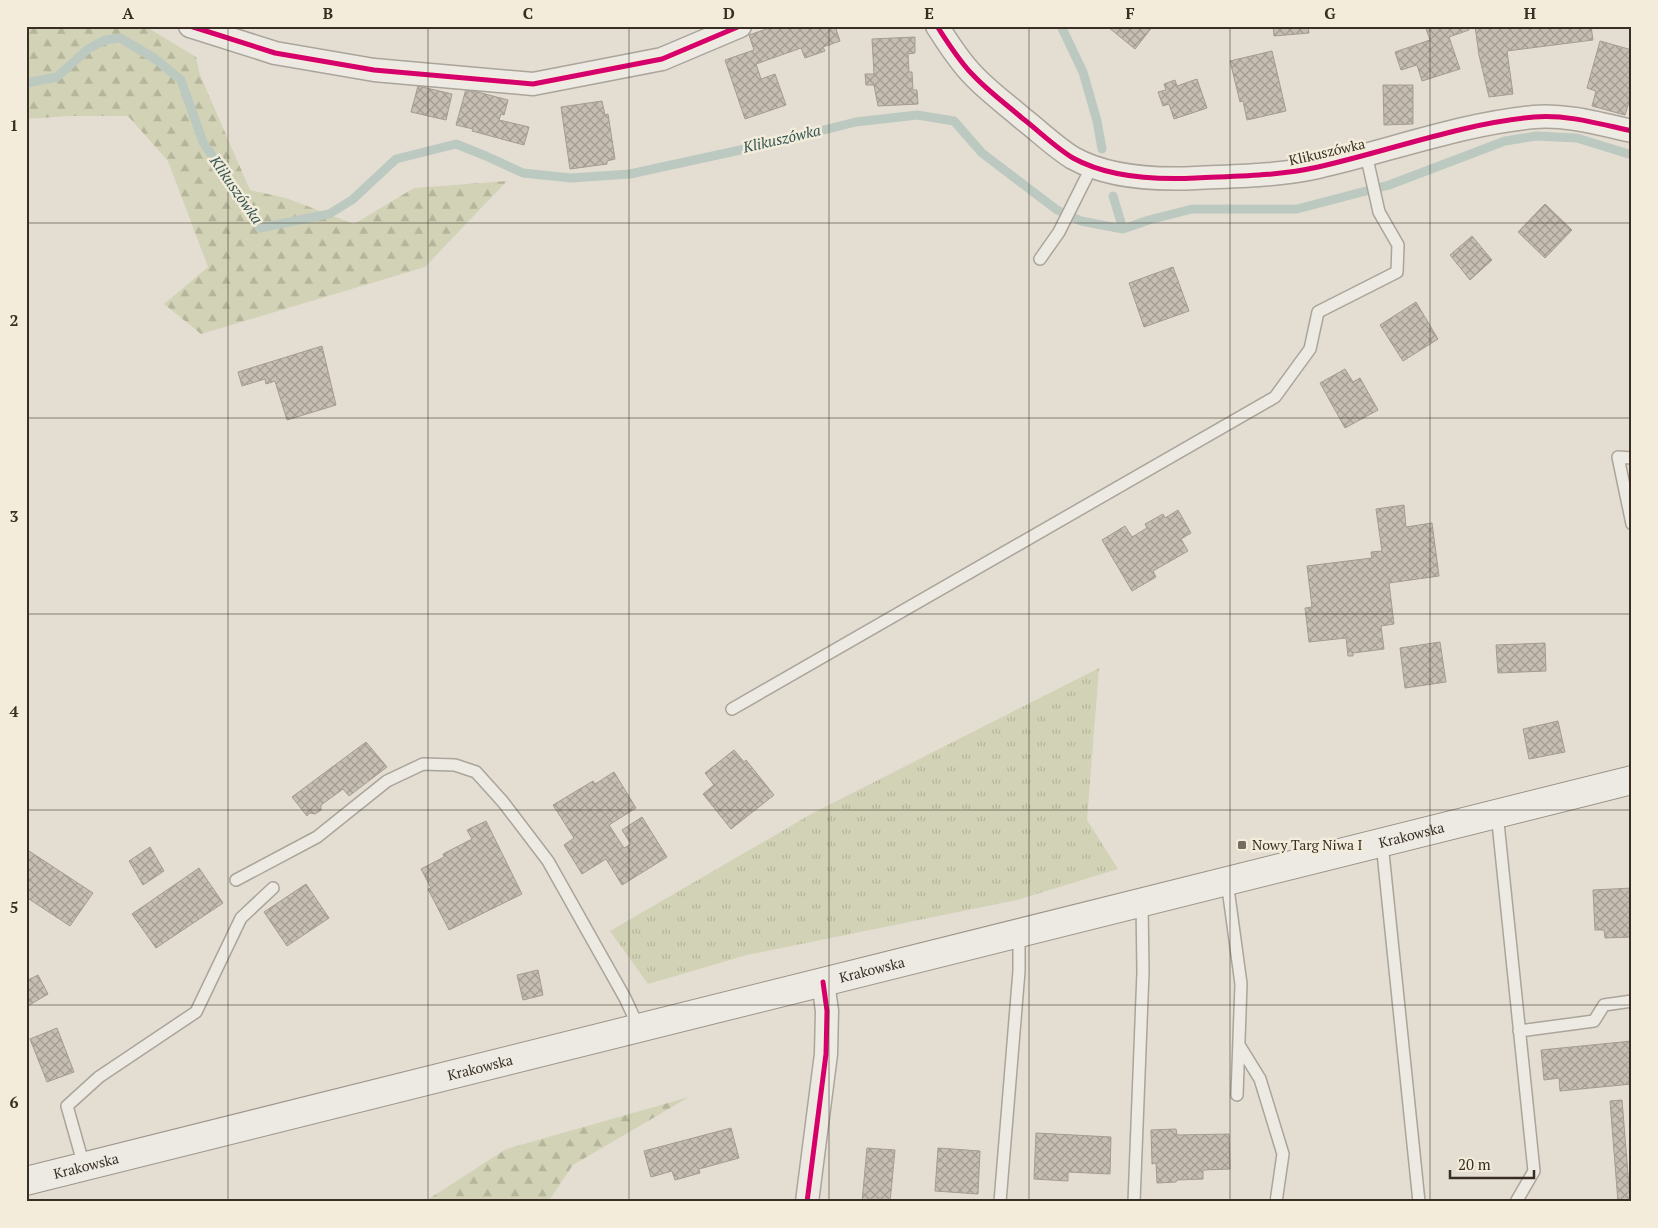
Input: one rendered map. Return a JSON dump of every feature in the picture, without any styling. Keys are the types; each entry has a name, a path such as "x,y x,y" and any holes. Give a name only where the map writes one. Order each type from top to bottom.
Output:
{"main road":[{"name":"Krakowska","path":"26,1181 1632,780"}],"street":[{"path":"190,26 274,53 365,69 533,84 662,59 740,26"},
{"name":"Klikuszówka","path":"937,26 952,50 972,75 1035,128 1074,158 1114,173 1181,179 1275,175 1318,167 1465,130 1535,117 1573,119 1632,131"},
{"path":"807,1202 826,1054 827,1011 823,982"}],"lane":[{"path":"732,710 1275,397 1310,349 1318,312 1397,272 1398,245 1379,212 1366,154"},
{"path":"1040,259 1059,232 1092,166"},
{"path":"1632,458 1618,457 1632,524"},
{"path":"236,880 317,838 387,781 424,764 455,765 476,772 503,802 548,861 625,998 639,1028"},
{"path":"1497,813 1534,1171 1516,1202"},
{"path":"1382,842 1418,1202"},
{"path":"1227,881 1241,984 1237,1095"},
{"path":"84,1166 67,1106 99,1077 196,1012 241,918 273,888"},
{"path":"1134,1202 1143,972 1142,902"},
{"path":"1000,1202 1019,971 1019,933"},
{"path":"1519,1031 1594,1021 1604,1005 1632,1001"},
{"path":"1239,1045 1260,1079 1283,1154 1276,1202"}],"green space":[{"path":"26,26 145,26 196,57 200,75 250,190 286,198 354,224 414,188 507,181 425,267 201,334 164,304 208,267 168,161 128,116 70,116 26,119"},
{"path":"1099,668 1087,820 1118,869 1017,900 747,955 648,984 610,931 813,813"},
{"path":"689,1097 573,1165 548,1202 424,1202 506,1149"}],"building":[{"path":"775,26 835,26 840,41 823,47 825,51 805,58 801,48 756,64 761,79 775,74 786,105 745,119 725,60 754,50 749,35"},
{"path":"1109,26 1153,26 1135,49"},
{"path":"1273,26 1308,26 1309,33 1274,36"},
{"path":"1425,26 1468,26 1469,30 1449,37 1460,69 1422,81 1417,65 1401,70 1395,52 1430,40"},
{"path":"1475,26 1591,26 1593,40 1507,51 1513,94 1489,97 1479,55"},
{"path":"915,37 915,53 908,54 909,72 912,72 913,90 917,90 918,104 878,106 874,85 866,85 865,74 874,74 872,39"},
{"path":"1600,41 1632,50 1632,92 1625,115 1592,106 1596,91 1587,88"},
{"path":"1272,51 1286,111 1247,120 1243,101 1240,102 1230,61"},
{"path":"1197,79 1207,108 1174,119 1169,104 1163,106 1158,92 1166,90 1164,84 1175,80 1177,86"},
{"path":"1383,85 1413,85 1413,124 1384,125"},
{"path":"418,86 452,94 446,120 411,112"},
{"path":"466,89 508,100 504,115 501,114 499,120 529,127 524,145 456,125"},
{"path":"602,101 605,115 608,114 615,159 607,161 607,164 570,169 561,107"},
{"path":"1545,204 1572,230 1545,258 1518,232"},
{"path":"1472,236 1492,260 1470,280 1450,255"},
{"path":"1173,267 1189,311 1144,327 1129,283"},
{"path":"1416,302 1438,339 1403,361 1380,325"},
{"path":"322,346 336,405 287,420 275,381 266,384 265,379 242,386 238,372"},
{"path":"1345,369 1353,382 1360,378 1378,410 1345,428 1320,383"},
{"path":"1404,505 1406,527 1432,523 1439,576 1389,583 1394,624 1381,626 1384,649 1353,653 1353,656 1348,656 1346,638 1309,642 1305,608 1312,607 1307,566 1372,558 1371,552 1382,551 1376,509"},
{"path":"1178,510 1191,533 1181,539 1188,551 1153,571 1156,577 1132,591 1102,540 1125,526 1132,537 1147,528 1145,524 1163,514 1165,518"},
{"path":"1440,642 1446,682 1405,688 1400,648"},
{"path":"1545,643 1546,671 1498,673 1496,645"},
{"path":"1558,721 1565,752 1529,759 1523,729"},
{"path":"366,742 387,767 349,796 343,789 321,805 321,810 315,814 310,813 307,816 292,797"},
{"path":"734,750 744,762 746,760 774,795 731,829 703,794 714,785 705,773"},
{"path":"614,772 636,808 609,825 624,848 631,844 622,830 642,817 667,857 622,885 606,859 582,874 564,845 574,838 553,805 593,781 595,784"},
{"path":"486,821 522,894 449,930 428,889 431,888 421,869 444,857 443,854 472,839 467,830"},
{"path":"150,847 164,871 143,885 129,861"},
{"path":"26,849 93,893 70,926 26,897"},
{"path":"199,868 223,903 156,948 132,914"},
{"path":"306,884 329,918 287,946 264,912"},
{"path":"1632,888 1632,937 1605,938 1604,930 1595,930 1593,890"},
{"path":"538,970 543,995 523,1000 517,975"},
{"path":"38,975 48,994 26,1007 26,981"},
{"path":"57,1028 74,1072 47,1082 30,1039"},
{"path":"1632,1041 1632,1084 1560,1091 1559,1078 1544,1080 1541,1050"},
{"path":"1622,1100 1629,1186 1632,1186 1632,1202 1618,1202 1610,1101"},
{"path":"731,1128 739,1158 699,1169 700,1173 675,1180 672,1171 651,1177 644,1151"},
{"path":"1176,1129 1177,1135 1229,1134 1230,1169 1203,1170 1203,1179 1157,1183 1156,1163 1152,1164 1151,1130"},
{"path":"1036,1133 1111,1137 1110,1174 1068,1172 1068,1181 1034,1179"},
{"path":"867,1148 895,1150 890,1202 862,1202"},
{"path":"938,1148 980,1151 978,1194 935,1191"}],"waterway":[{"path":"1061,26 1083,72 1097,121 1102,149"},
{"name":"Klikuszówka","path":"26,83 57,77 88,49 105,40 120,38 154,58 181,80 203,142 260,228 329,214 352,200 396,159 456,144 523,173 571,178 630,174 856,122 917,115 954,121 982,153 1057,210 1081,221 1123,229 1192,209 1297,209 1389,185 1505,141 1536,136 1577,138 1632,155"},
{"path":"1113,196 1123,229"}],"cycle path":[{"path":"190,26 275,53 374,70 533,84 662,59 740,26"},
{"path":"937,26 968,70 997,97 1060,149 1087,165 1117,174 1181,179 1288,172 1345,161 1452,132 1534,117 1571,118 1632,131"},
{"path":"807,1202 826,1054 827,1011 823,982"}],"place":[{"name":"Nowy Targ Niwa I","path":"1242,845"}]}
